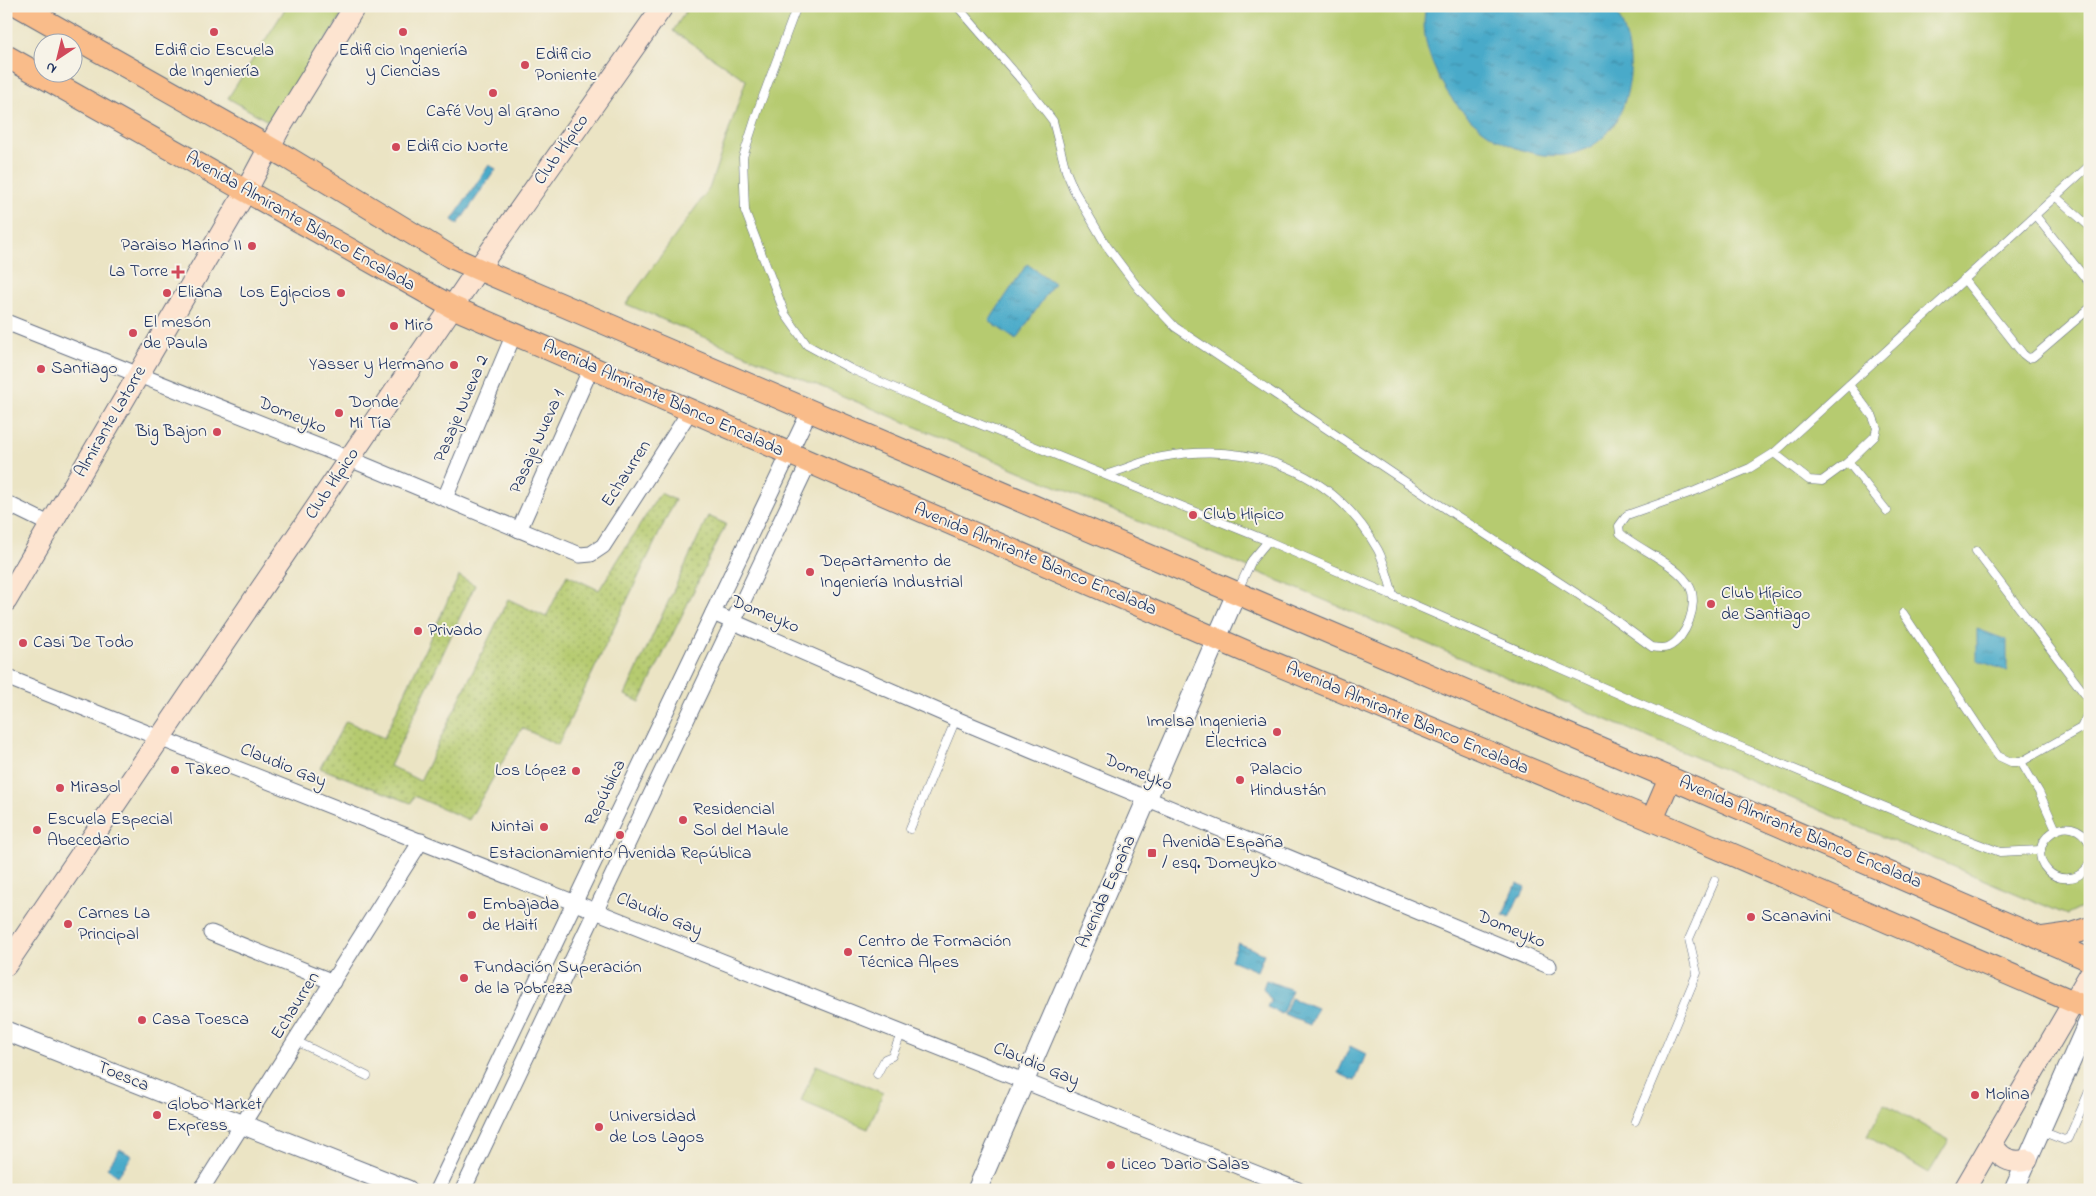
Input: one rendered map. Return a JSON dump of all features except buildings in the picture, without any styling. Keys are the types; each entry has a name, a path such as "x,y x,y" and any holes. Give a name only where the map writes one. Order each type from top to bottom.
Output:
{"main road":[{"name":"Avenida Almirante Blanco Encalada","path":"19,6 269,147 451,257 809,412 1670,778 2090,960"},
{"name":"Almirante Latorre","path":"10,588 50,525 139,375 246,191 269,147 355,6"},
{"name":"Club Hípico","path":"9,953 161,738 478,269 663,6"},
{"name":"Avenida Almirante Blanco Encalada","path":"6,56 452,307 1217,639 1652,820 1724,858 2082,1005"},
{"path":"1652,820 1670,778"},
{"path":"2043,938 2071,934 2090,928"},
{"path":"1964,1190 1992,1142 2082,1005 2090,974"},
{"path":"1992,1142 1995,1150 2007,1160 2016,1162 2027,1160"}],"street":[{"name":"Domeyko","path":"6,322 350,459 580,555 591,554"},
{"name":"Pasaje Nueva 2","path":"445,498 514,334"},
{"name":"Pasaje Nueva 1","path":"519,530 591,368"},
{"name":"Echaurren","path":"591,554 602,546 690,411"},
{"name":"República","path":"437,1190 809,412"},
{"path":"463,1190 809,462"},
{"path":"6,503 50,525"},
{"name":"Avenida España","path":"977,1190 1236,594"},
{"name":"Domeyko","path":"713,612 956,719 1148,797 1549,966"},
{"name":"Claudio Gay","path":"6,677 1298,1190"},
{"name":"Echaurren","path":"201,1190 421,841"},
{"path":"211,933 333,982"},
{"path":"2014,1190 2090,1018"},
{"name":"Toesca","path":"6,1031 408,1190"}],"lane":[{"path":"797,6 759,107 743,157 745,211 785,314 807,345 851,369 947,411 1108,474 1268,541 1717,737 1931,826 2000,852 2040,850"},
{"path":"957,6 1023,82 1053,121 1066,170 1074,190 1106,245 1139,288 1175,328 1437,503 1596,606 1652,647 1668,647 1678,638 1692,614 1694,596 1690,586 1680,574 1628,541 1620,533 1619,526 1627,515 1750,468 1774,453 2090,165"},
{"path":"2055,196 2090,227"},
{"path":"2035,215 2090,284"},
{"path":"1964,279 2028,358 2033,357 2090,308"},
{"path":"1774,453 1809,480 1822,481 1848,462 1876,436 1877,428 1873,417 1849,385"},
{"path":"1108,474 1161,457 1210,452 1255,456 1296,470 1329,491 1352,515 1378,550 1394,597"},
{"path":"1848,462 1887,511"},
{"path":"1236,594 1252,560 1268,541"},
{"path":"1902,613 1998,756 2011,762 2021,762 2081,728 2090,708 2087,697 1976,551"},
{"path":"910,829 956,719"},
{"path":"2021,762 2039,792 2056,830"},
{"path":"2089,838 2079,831 2069,828 2056,830 2044,841 2040,850 2041,860 2046,869 2054,876 2063,879 2073,878 2082,873 2090,863"},
{"path":"1635,1121 1697,973 1689,939 1714,880"},
{"path":"877,1074 885,1059 892,1056 902,1032"},
{"path":"296,1041 367,1076"},
{"path":"2039,1131 2064,1140 2069,1138 2090,1090"}],"green space":[{"path":"287,6 348,6 271,123 228,98"},
{"name":"Club Hípico de Santiago","path":"689,6 2090,6 2090,904 2067,915 626,304 709,189 746,80 673,31"},
{"path":"660,493 675,500 558,745 522,728 469,820 414,796 411,803 320,768 346,721 384,738 459,576 475,585 390,766 420,781 508,599 546,617 567,575 599,590"},
{"path":"708,516 726,524 640,702 625,695"},
{"path":"816,1065 883,1093 868,1129 801,1101"},
{"path":"1885,1104 1949,1140 1929,1173 1867,1136"}],"water":[{"path":"1426,6 1613,6 1622,24 1628,43 1630,63 1629,83 1617,119 1598,142 1573,154 1544,155 1515,147 1486,132 1461,110 1437,74 1425,36 1424,16"},
{"path":"489,165 496,169 458,224 452,220"},
{"path":"1027,264 1054,283 1016,340 989,321"},
{"path":"1977,629 2007,640 2007,671 1977,660"},
{"path":"1517,883 1526,887 1521,897 1519,896 1509,918 1503,915"},
{"path":"1238,943 1264,954 1257,971 1231,960"},
{"path":"1266,980 1292,990 1282,1014 1267,1007 1271,999 1263,988"},
{"path":"1291,998 1317,1008 1310,1025 1284,1014"},
{"path":"1350,1046 1366,1054 1355,1081 1338,1073"},
{"path":"120,1149 132,1156 118,1176 107,1168"}],"place":[{"name":"Edificio Escuela de Ingeniería","path":"214,32"},
{"name":"Edificio Ingeniería y Ciencias","path":"403,32"},
{"name":"Edificio Poniente","path":"525,65"},
{"name":"Café Voy al Grano","path":"493,93"},
{"name":"Edificio Norte","path":"396,147"},
{"name":"Paraiso Marino II","path":"252,246"},
{"name":"La Torre","path":"178,272"},
{"name":"Eliana","path":"167,293"},
{"name":"Los Egipcios","path":"341,293"},
{"name":"Miro","path":"394,326"},
{"name":"El mesón de Paula","path":"133,333"},
{"name":"Yasser y Hermano","path":"454,365"},
{"name":"Santiago","path":"41,369"},
{"name":"Donde Mi Tía","path":"339,413"},
{"name":"Big Bajon","path":"217,432"},
{"name":"Club Hipico","path":"1193,515"},
{"name":"Departamento de Ingeniería Industrial","path":"810,572"},
{"name":"Club Hípico de Santiago","path":"1711,604"},
{"name":"Privado","path":"418,631"},
{"name":"Casi De Todo","path":"23,643"},
{"name":"Imelsa Ingenieria Electrica","path":"1277,732"},
{"name":"Takeo","path":"175,770"},
{"name":"Los López","path":"576,771"},
{"name":"Palacio Hindustán","path":"1240,780"},
{"name":"Mirasol","path":"60,788"},
{"name":"Residencial Sol del Maule","path":"683,820"},
{"name":"Nintai","path":"544,827"},
{"name":"Escuela Especial Abecedario","path":"37,830"},
{"name":"Estacionamiento Avenida República","path":"620,835"},
{"name":"Avenida España / esq. Domeyko","path":"1152,853"},
{"name":"Embajada de Haití","path":"472,915"},
{"name":"Scanavini","path":"1751,917"},
{"name":"Carnes La Principal","path":"68,924"},
{"name":"Centro de Formación Técnica Alpes","path":"848,952"},
{"name":"Fundación Superación de la Pobreza","path":"464,978"},
{"name":"Casa Toesca","path":"142,1020"},
{"name":"Molina","path":"1975,1095"},
{"name":"Globo Market Express","path":"157,1115"},
{"name":"Universidad de Los Lagos","path":"599,1127"},
{"name":"Liceo Dario Salas","path":"1111,1165"}]}
